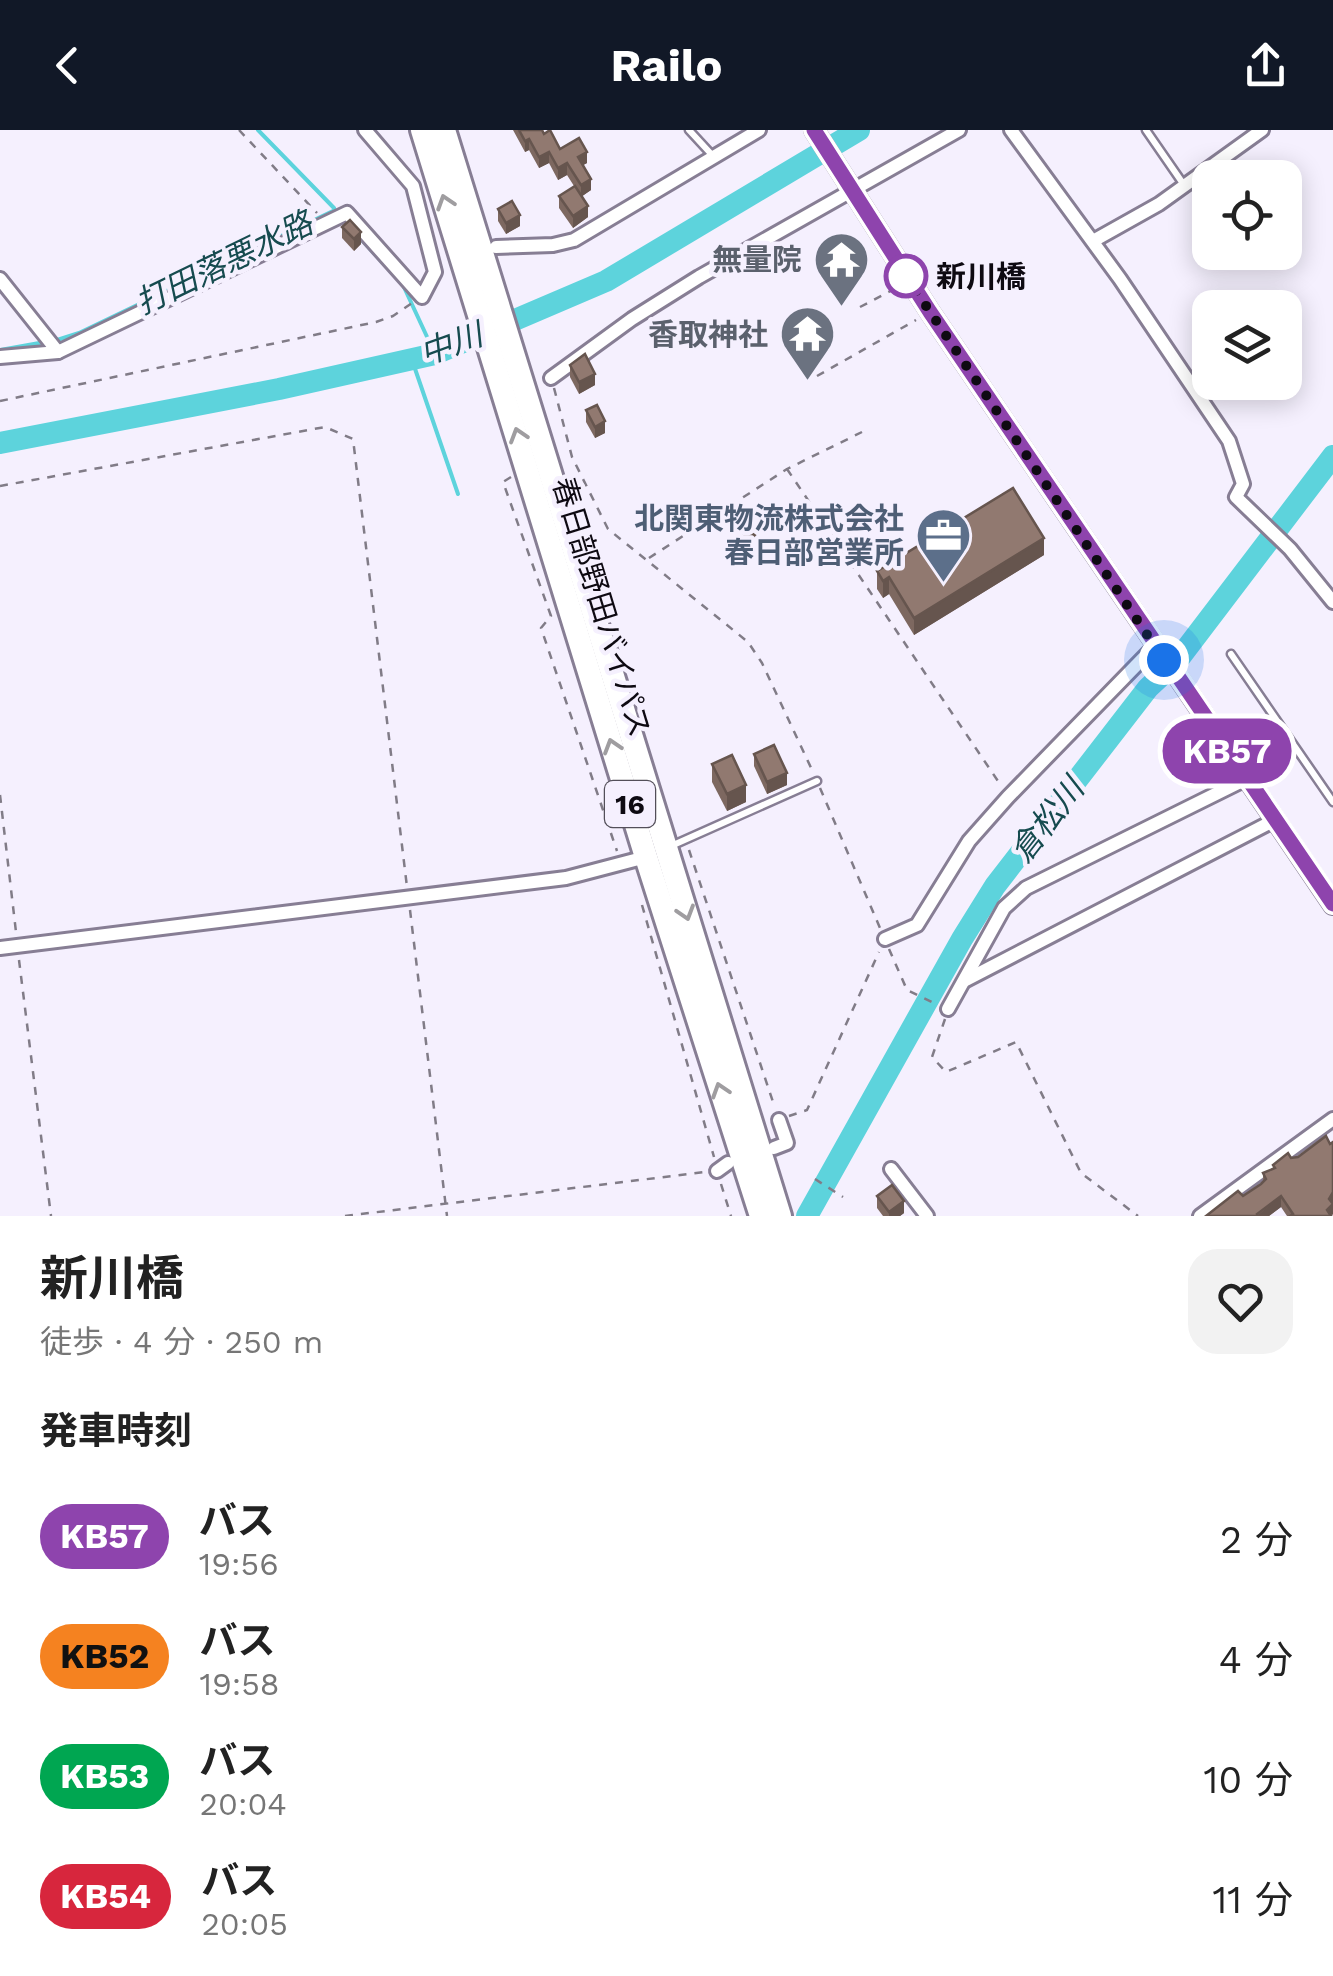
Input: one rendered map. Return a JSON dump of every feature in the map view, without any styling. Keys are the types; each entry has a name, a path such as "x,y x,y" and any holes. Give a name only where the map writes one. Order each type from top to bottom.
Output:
{"highway":[{"name":"春日部野田バイパス","path":"422,130 484,263"},
{"name":"春日部野田バイパス","path":"444,130 484,263 514,388 666,848 772,1213"}],"main road":[{"path":"814,130 930,312 1333,904"}],"street":[{"path":"0,357 58,352 347,214 422,297 435,272 413,186 365,130"},
{"path":"484,263 574,240 759,130"},
{"path":"552,378 665,298 846,182 958,130"},
{"path":"1012,130 1229,441 1243,484 1236,497 1290,549 1333,602"},
{"path":"1092,241 1159,204 1262,130"},
{"path":"0,279 58,352"},
{"path":"885,938 917,925 969,842 1008,797 1160,653"},
{"path":"948,1009 1004,908 1026,888 1246,779"},
{"path":"964,981 1274,820"},
{"path":"0,948 566,878 666,848"},
{"path":"1200,1216 1333,1119"},
{"path":"774,1148 788,1143 779,1120"},
{"path":"891,1169 927,1216"}],"lane":[{"path":"689,130 714,157"},
{"path":"1146,130 1184,186"},
{"path":"1231,654 1333,802"},
{"path":"666,848 817,781"}],"path":[{"path":"239,130 328,224"},
{"path":"860,307 909,280"},
{"path":"0,401 376,322 422,297"},
{"path":"817,376 930,312"},
{"path":"552,378 572,457 608,529 748,642 762,663 907,990 948,1009 932,1058 946,1072 1016,1042 1081,1173 1138,1216"},
{"path":"0,486 324,427 353,439 447,1216"},
{"path":"648,559 787,470 862,432"},
{"path":"787,470 1008,797"},
{"path":"512,476 503,482 550,616 541,628 621,864"},
{"path":"0,795 52,1216"},
{"path":"666,848 779,1120 807,1110 885,938"},
{"path":"639,894 723,1167 731,1216"},
{"path":"345,1216 723,1167"},
{"path":"815,1179 842,1197"}],"building":[{"path":"519,130 542,130 544,134 550,130 560,149 579,138 587,152 578,157 591,179 581,185 567,163 558,168 549,152 539,157"},
{"path":"575,186 588,206 573,216 559,196"},
{"path":"512,201 520,215 506,223 498,209"},
{"path":"350,220 361,232 354,239 342,227"},
{"path":"585,354 595,374 579,382 570,365"},
{"path":"597,405 605,421 595,427 586,410"},
{"path":"1013,488 1044,538 914,618 889,577 883,581 877,571"},
{"path":"731,506 735,512 726,521 721,513"},
{"path":"745,506 758,527 744,536 731,515"},
{"path":"774,745 787,773 767,782 754,754"},
{"path":"732,755 746,785 727,794 712,764"},
{"path":"1326,1136 1330,1144 1333,1142 1333,1192 1329,1199 1333,1204 1327,1210 1331,1216 1290,1216 1293,1214 1281,1196 1258,1216 1206,1216 1238,1191 1243,1196 1261,1184 1266,1179 1263,1173 1275,1168 1273,1165 1288,1153 1291,1158 1298,1157"},
{"path":"892,1185 904,1201 889,1212 877,1196"}],"waterway":[{"path":"258,130 334,208"},
{"name":"中川","path":"0,443 279,389 435,354 606,281 859,130"},
{"name":"打田落悪水路","path":"54,341 79,333 335,210"},
{"name":"打田落悪水路","path":"360,238 403,285 435,354"},
{"name":"打田落悪水路","path":"0,350 45,342"},
{"path":"412,360 458,494"},
{"name":"倉松川","path":"807,1216 995,886 1148,688 1177,661 1333,456"}],"bus line":[{"name":"KB57","path":"814,130 930,312 1333,904"}],"place":[{"name":"新川橋","path":"906,276"},
{"name":"無量院","path":"841,308"},
{"name":"香取神社","path":"807,383"},
{"name":"北関東物流株式会社 春日部営業所","path":"943,584"}],"route":[{"path":"906,276 1164,660"}]}
